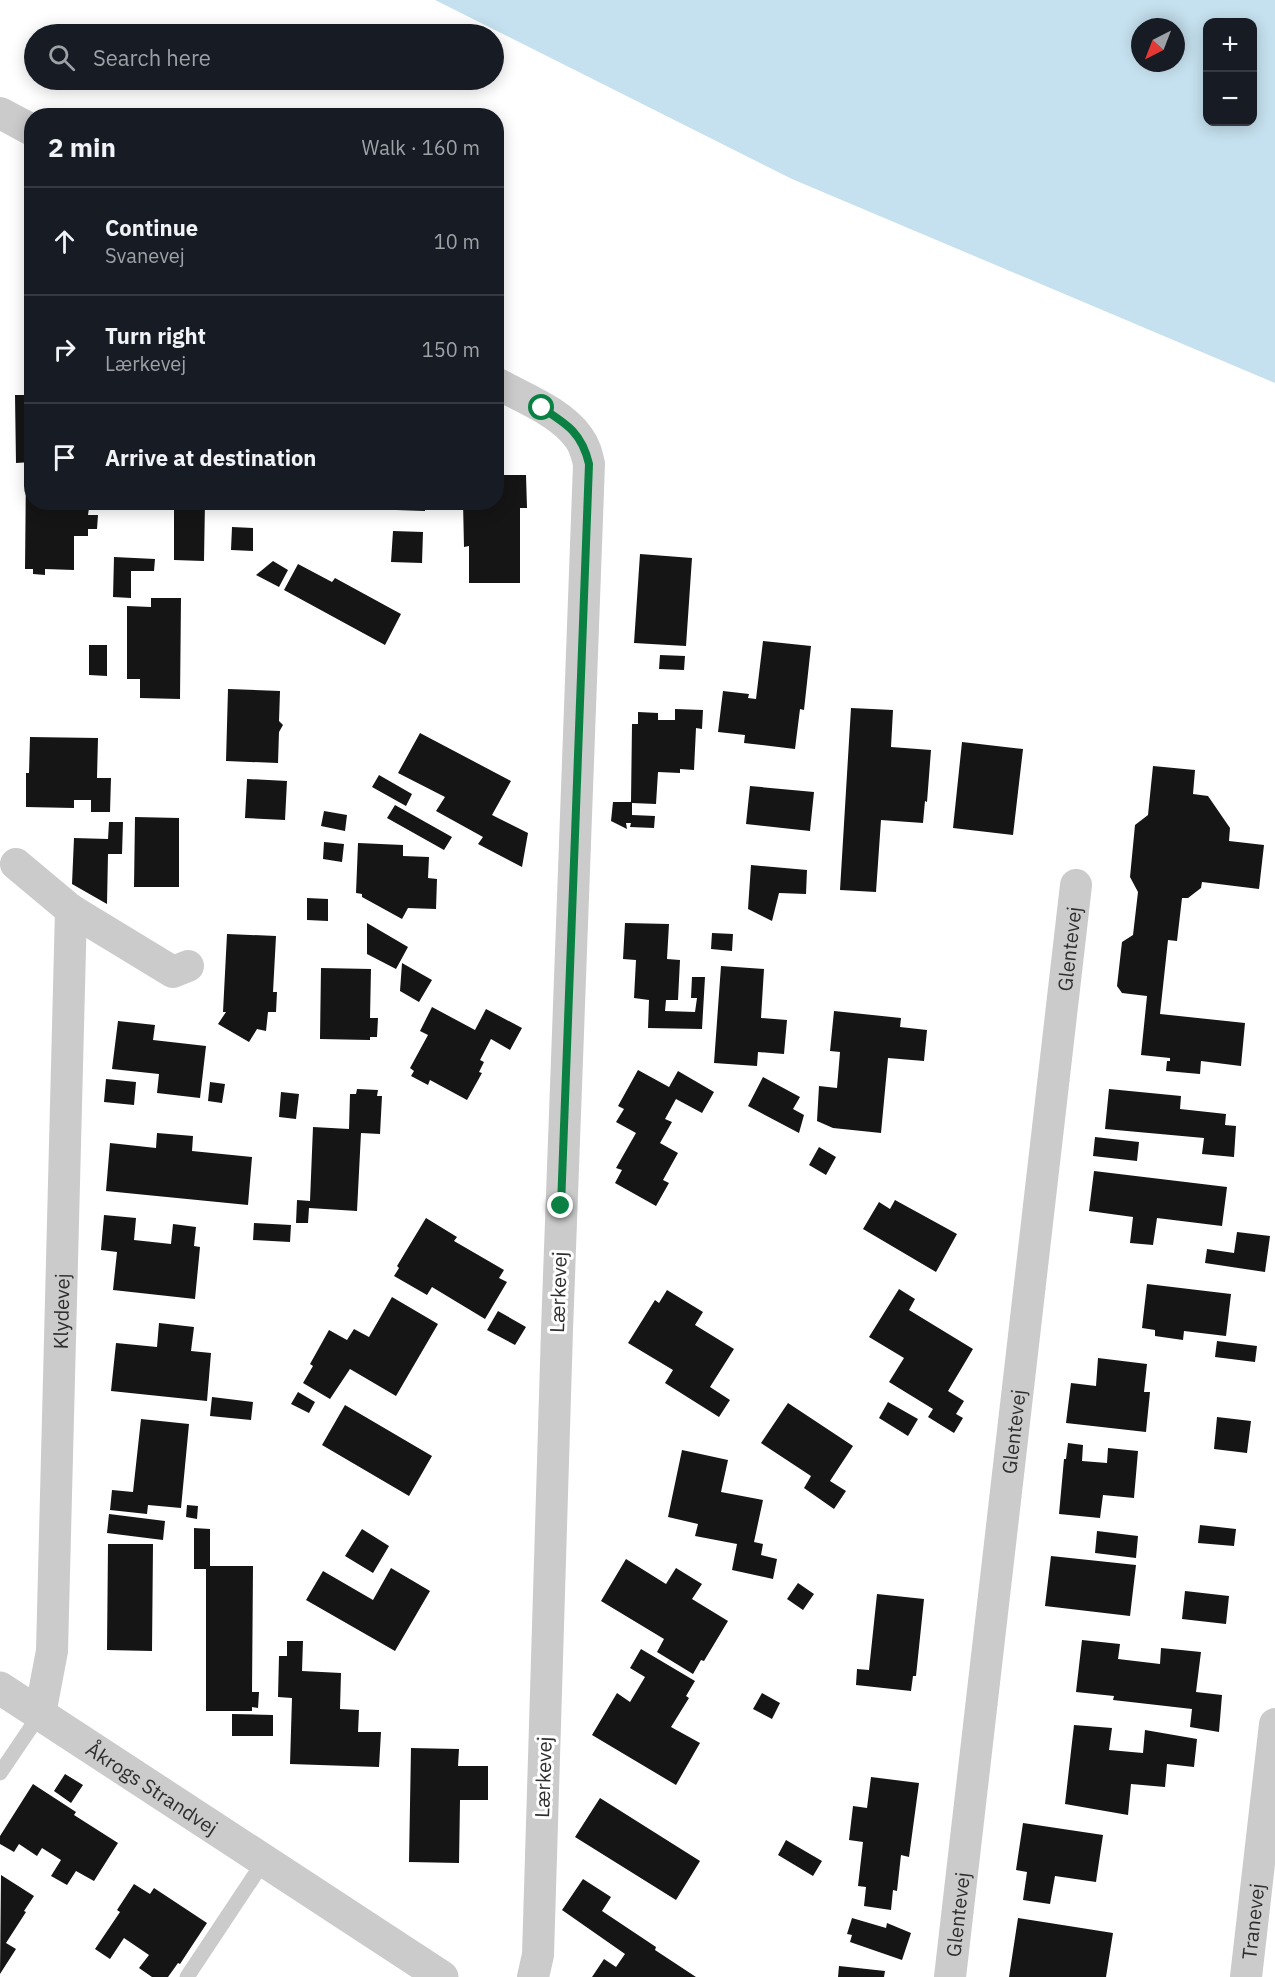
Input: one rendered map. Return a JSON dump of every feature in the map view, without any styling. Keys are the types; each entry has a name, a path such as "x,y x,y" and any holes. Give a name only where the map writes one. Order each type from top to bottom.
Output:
{"street":[{"path":"0,113 24,126"},
{"name":"Lærkevej","path":"504,387 542,408 573,430 581,439 589,464 558,1307 538,1944 532,1977"},
{"path":"16,864 71,910 173,972 188,966"},
{"name":"Glentevej","path":"950,1977 1076,885"},
{"name":"Klydevej","path":"40,1714 52,1651 71,910"},
{"name":"Åkrogs Strandvej","path":"0,1688 442,1977"},
{"name":"Tranevej","path":"1246,1977 1268,1853 1275,1724"}],"lane":[{"path":"0,1773 40,1714"},
{"path":"187,1977 264,1861"}],"water":[{"path":"435,0 1275,0 1275,383 792,179 504,35 504,24 483,24"}],"building":[{"path":"15,395 24,395 24,462 16,463"},
{"path":"504,475 526,475 527,508 520,508 520,583 469,583 469,546 464,547 463,510 504,510"},
{"path":"26,510 89,510 88,515 98,515 97,529 88,529 88,536 74,536 74,570 45,569 45,575 33,574 33,569 25,569"},
{"path":"174,510 205,510 204,561 174,560"},
{"path":"232,527 253,528 253,551 231,550"},
{"path":"393,531 423,532 422,563 391,562"},
{"path":"640,554 692,558 686,646 634,643"},
{"path":"114,557 155,559 154,571 131,571 131,598 113,597"},
{"path":"273,561 288,570 279,587 256,575"},
{"path":"298,564 332,582 335,578 401,614 385,645 284,590"},
{"path":"151,598 181,598 180,699 140,698 140,679 127,679 127,606 151,607"},
{"path":"763,641 811,646 804,710 800,709 795,749 744,743 745,735 718,732 723,691 749,694 748,698 756,699"},
{"path":"89,645 107,645 107,676 89,675"},
{"path":"660,655 685,656 684,670 659,669"},
{"path":"228,689 280,691 279,721 283,725 279,732 278,763 226,761"},
{"path":"851,708 893,710 891,747 931,750 923,823 881,820 876,892 840,890"},
{"path":"675,709 703,710 702,729 696,728 694,770 680,769 680,773 658,772 656,804 632,803 632,815 655,816 654,828 630,827 631,823 626,823 627,829 611,821 613,802 631,802 632,724 638,724 638,712 658,713 658,720 675,720"},
{"path":"420,733 511,781 492,815 528,833 522,867 478,844 483,837 436,811 445,797 398,773"},
{"path":"30,737 98,738 97,778 111,778 110,812 91,812 91,800 74,800 74,808 26,807 26,773 29,773"},
{"path":"962,742 1023,749 1013,835 953,828"},
{"path":"1153,766 1195,770 1193,794 1208,796 1230,828 1229,841 1264,845 1259,889 1202,882 1201,888 1188,898 1182,898 1177,941 1168,940 1160,1014 1245,1023 1241,1066 1201,1061 1200,1074 1166,1071 1167,1061 1170,1061 1170,1058 1141,1055 1147,996 1122,993 1117,986 1122,942 1133,935 1138,892 1130,877 1135,825 1148,815"},
{"path":"379,775 412,794 406,806 372,787"},
{"path":"247,779 287,781 285,820 245,818"},
{"path":"750,786 814,792 810,831 746,824"},
{"path":"395,805 452,837 444,850 387,818"},
{"path":"324,811 347,815 345,831 321,826"},
{"path":"135,817 179,818 179,887 134,887"},
{"path":"109,822 123,822 122,854 108,854 107,904 72,884 74,838 108,839"},
{"path":"324,842 344,844 342,862 323,859"},
{"path":"358,843 403,845 403,856 429,857 428,878 437,879 436,909 408,908 402,919 362,897 362,894 356,893"},
{"path":"751,865 807,870 806,894 779,893 772,921 748,909"},
{"path":"307,898 328,899 328,921 307,920"},
{"path":"367,923 408,947 396,969 367,954"},
{"path":"625,923 669,924 667,959 680,960 678,1000 666,1000 665,1011 695,1012 697,998 691,998 692,977 705,977 702,1029 648,1028 649,1000 634,998 636,960 623,959"},
{"path":"712,933 733,934 732,951 711,949"},
{"path":"227,934 276,936 273,992 277,992 276,1012 268,1012 266,1031 257,1029 249,1042 218,1024 226,1012 223,1012"},
{"path":"402,963 432,980 419,1002 400,991"},
{"path":"721,966 764,969 761,1018 787,1020 784,1054 758,1052 757,1066 714,1063"},
{"path":"321,968 371,969 370,1018 378,1018 377,1037 370,1037 370,1040 320,1039"},
{"path":"432,1007 475,1030 486,1009 522,1028 510,1050 491,1039 480,1060 484,1062 479,1072 482,1073 467,1100 430,1080 428,1085 411,1076 414,1071 410,1068 428,1035 420,1031"},
{"path":"834,1011 901,1018 900,1027 927,1030 924,1061 888,1058 881,1133 833,1128 817,1121 819,1086 837,1088 840,1052 830,1051"},
{"path":"118,1021 155,1025 153,1040 206,1046 200,1098 157,1093 159,1074 112,1069"},
{"path":"638,1070 669,1087 678,1071 714,1092 702,1113 676,1099 665,1119 672,1122 660,1143 678,1153 663,1180 669,1183 656,1206 615,1183 622,1170 616,1168 636,1133 616,1122 624,1109 618,1106"},
{"path":"763,1077 800,1097 793,1109 804,1115 799,1133 748,1106"},
{"path":"106,1079 136,1082 134,1105 104,1102"},
{"path":"210,1082 225,1084 222,1103 208,1101"},
{"path":"357,1089 378,1090 377,1096 382,1096 380,1134 361,1133 357,1211 309,1208 308,1223 296,1223 297,1200 310,1201 313,1127 349,1129 350,1094 356,1094"},
{"path":"1109,1089 1181,1096 1180,1109 1226,1114 1225,1125 1236,1126 1234,1157 1202,1154 1204,1138 1105,1129"},
{"path":"281,1092 299,1094 296,1119 279,1117"},
{"path":"157,1133 193,1136 192,1151 252,1157 248,1205 106,1191 110,1143 156,1148"},
{"path":"1095,1137 1139,1142 1137,1161 1093,1156"},
{"path":"819,1147 836,1157 826,1175 809,1165"},
{"path":"1094,1171 1227,1187 1222,1226 1157,1218 1153,1245 1130,1243 1133,1217 1089,1211"},
{"path":"895,1200 957,1234 936,1272 863,1229 879,1202 890,1209"},
{"path":"104,1215 136,1218 134,1240 171,1244 173,1224 196,1227 194,1246 200,1247 195,1299 113,1290 117,1252 101,1250"},
{"path":"426,1218 457,1237 454,1241 504,1270 499,1278 507,1282 485,1319 432,1287 427,1295 394,1276 399,1268 397,1266"},
{"path":"254,1223 291,1225 290,1242 253,1240"},
{"path":"1237,1232 1270,1236 1265,1272 1205,1263 1207,1249 1234,1253"},
{"path":"1147,1284 1231,1294 1226,1336 1184,1331 1183,1340 1155,1336 1155,1330 1142,1328"},
{"path":"899,1289 915,1299 909,1310 973,1349 948,1391 964,1401 956,1414 963,1418 954,1433 928,1417 933,1409 889,1382 904,1358 869,1337"},
{"path":"667,1290 703,1312 695,1325 734,1349 710,1387 730,1400 719,1417 665,1383 673,1370 628,1343 655,1300 659,1303"},
{"path":"392,1297 438,1324 396,1396 350,1369 330,1399 303,1383 313,1366 310,1364 329,1330 347,1340 354,1329 369,1337"},
{"path":"498,1311 526,1327 515,1345 487,1330"},
{"path":"159,1323 194,1327 191,1351 211,1353 207,1401 111,1391 116,1343 157,1347"},
{"path":"1217,1341 1257,1346 1255,1362 1215,1357"},
{"path":"1098,1358 1147,1364 1144,1392 1150,1392 1146,1432 1066,1423 1071,1383 1096,1386"},
{"path":"298,1392 315,1402 309,1413 291,1404"},
{"path":"212,1397 253,1402 251,1420 210,1416"},
{"path":"888,1402 918,1419 908,1436 879,1418"},
{"path":"788,1403 853,1446 830,1481 846,1491 834,1509 804,1488 811,1476 761,1443"},
{"path":"345,1405 432,1456 409,1496 322,1445"},
{"path":"1217,1417 1251,1421 1247,1453 1214,1449"},
{"path":"141,1419 189,1424 181,1508 148,1505 147,1514 110,1510 112,1490 133,1492"},
{"path":"1068,1443 1083,1445 1082,1461 1107,1463 1108,1448 1138,1451 1134,1498 1103,1495 1100,1518 1059,1514 1064,1459 1066,1459"},
{"path":"682,1450 728,1460 721,1492 763,1500 754,1542 763,1544 761,1555 777,1559 773,1579 732,1570 737,1544 695,1536 698,1524 668,1517"},
{"path":"187,1505 198,1506 197,1519 186,1517"},
{"path":"109,1514 165,1521 163,1540 107,1533"},
{"path":"1200,1525 1236,1529 1234,1546 1198,1543"},
{"path":"194,1528 210,1529 210,1566 253,1566 252,1692 259,1692 258,1708 252,1707 252,1711 206,1711 206,1569 194,1569"},
{"path":"362,1529 389,1546 373,1573 345,1556"},
{"path":"1097,1531 1138,1536 1136,1558 1095,1553"},
{"path":"108,1544 153,1544 152,1651 107,1650"},
{"path":"1051,1556 1136,1565 1130,1616 1045,1606"},
{"path":"626,1559 666,1584 676,1568 702,1584 692,1599 728,1621 704,1661 701,1660 693,1674 657,1652 664,1639 601,1601"},
{"path":"391,1568 430,1591 395,1651 306,1600 323,1571 373,1600"},
{"path":"798,1583 814,1594 803,1610 787,1599"},
{"path":"1185,1591 1229,1596 1226,1624 1182,1619"},
{"path":"877,1594 924,1599 916,1676 913,1676 911,1691 856,1685 857,1669 869,1670"},
{"path":"1082,1640 1120,1644 1118,1659 1160,1664 1161,1648 1201,1652 1196,1692 1222,1695 1219,1732 1190,1727 1192,1709 1113,1700 1114,1696 1076,1692"},
{"path":"287,1641 303,1641 302,1671 341,1673 340,1709 359,1710 358,1732 381,1732 379,1767 290,1764 292,1698 278,1697 279,1656 287,1656"},
{"path":"641,1649 695,1681 686,1696 689,1698 671,1727 700,1743 676,1785 592,1735 617,1693 630,1702 645,1677 630,1668"},
{"path":"762,1693 780,1703 772,1719 753,1709"},
{"path":"232,1714 273,1715 273,1736 232,1736"},
{"path":"1074,1725 1112,1728 1109,1750 1143,1753 1145,1730 1197,1739 1194,1767 1167,1764 1165,1787 1131,1784 1128,1815 1065,1804"},
{"path":"411,1748 459,1749 458,1766 488,1766 488,1800 460,1800 459,1863 409,1862"},
{"path":"65,1774 83,1785 71,1803 54,1791"},
{"path":"871,1777 919,1783 909,1857 901,1855 897,1891 893,1890 891,1910 864,1906 866,1887 858,1886 863,1842 849,1840 853,1806 867,1808"},
{"path":"33,1784 76,1812 74,1815 118,1843 94,1881 76,1871 67,1885 51,1876 61,1860 42,1848 37,1856 19,1844 14,1852 0,1844 0,1836"},
{"path":"600,1798 700,1861 676,1900 575,1837"},
{"path":"1023,1823 1103,1835 1096,1882 1055,1876 1050,1904 1023,1900 1027,1872 1016,1870"},
{"path":"786,1840 822,1861 813,1876 778,1855"},
{"path":"1,1875 34,1896 6,1943 16,1949 0,1974"},
{"path":"583,1879 611,1897 602,1911 696,1977 592,1977 604,1959 616,1967 625,1954 562,1910"},
{"path":"134,1884 150,1894 154,1888 207,1923 180,1964 178,1963 168,1977 152,1977 139,1968 149,1955 124,1938 110,1959 95,1949 120,1912 117,1910"},
{"path":"852,1918 886,1928 887,1923 911,1933 902,1960 850,1942 852,1935 847,1934"},
{"path":"1018,1918 1113,1933 1106,1977 1009,1977"},
{"path":"839,1966 885,1971 884,1977 838,1977"}],"route":[{"path":"542,408 558,418 581,439 589,464 561,1206"}]}
